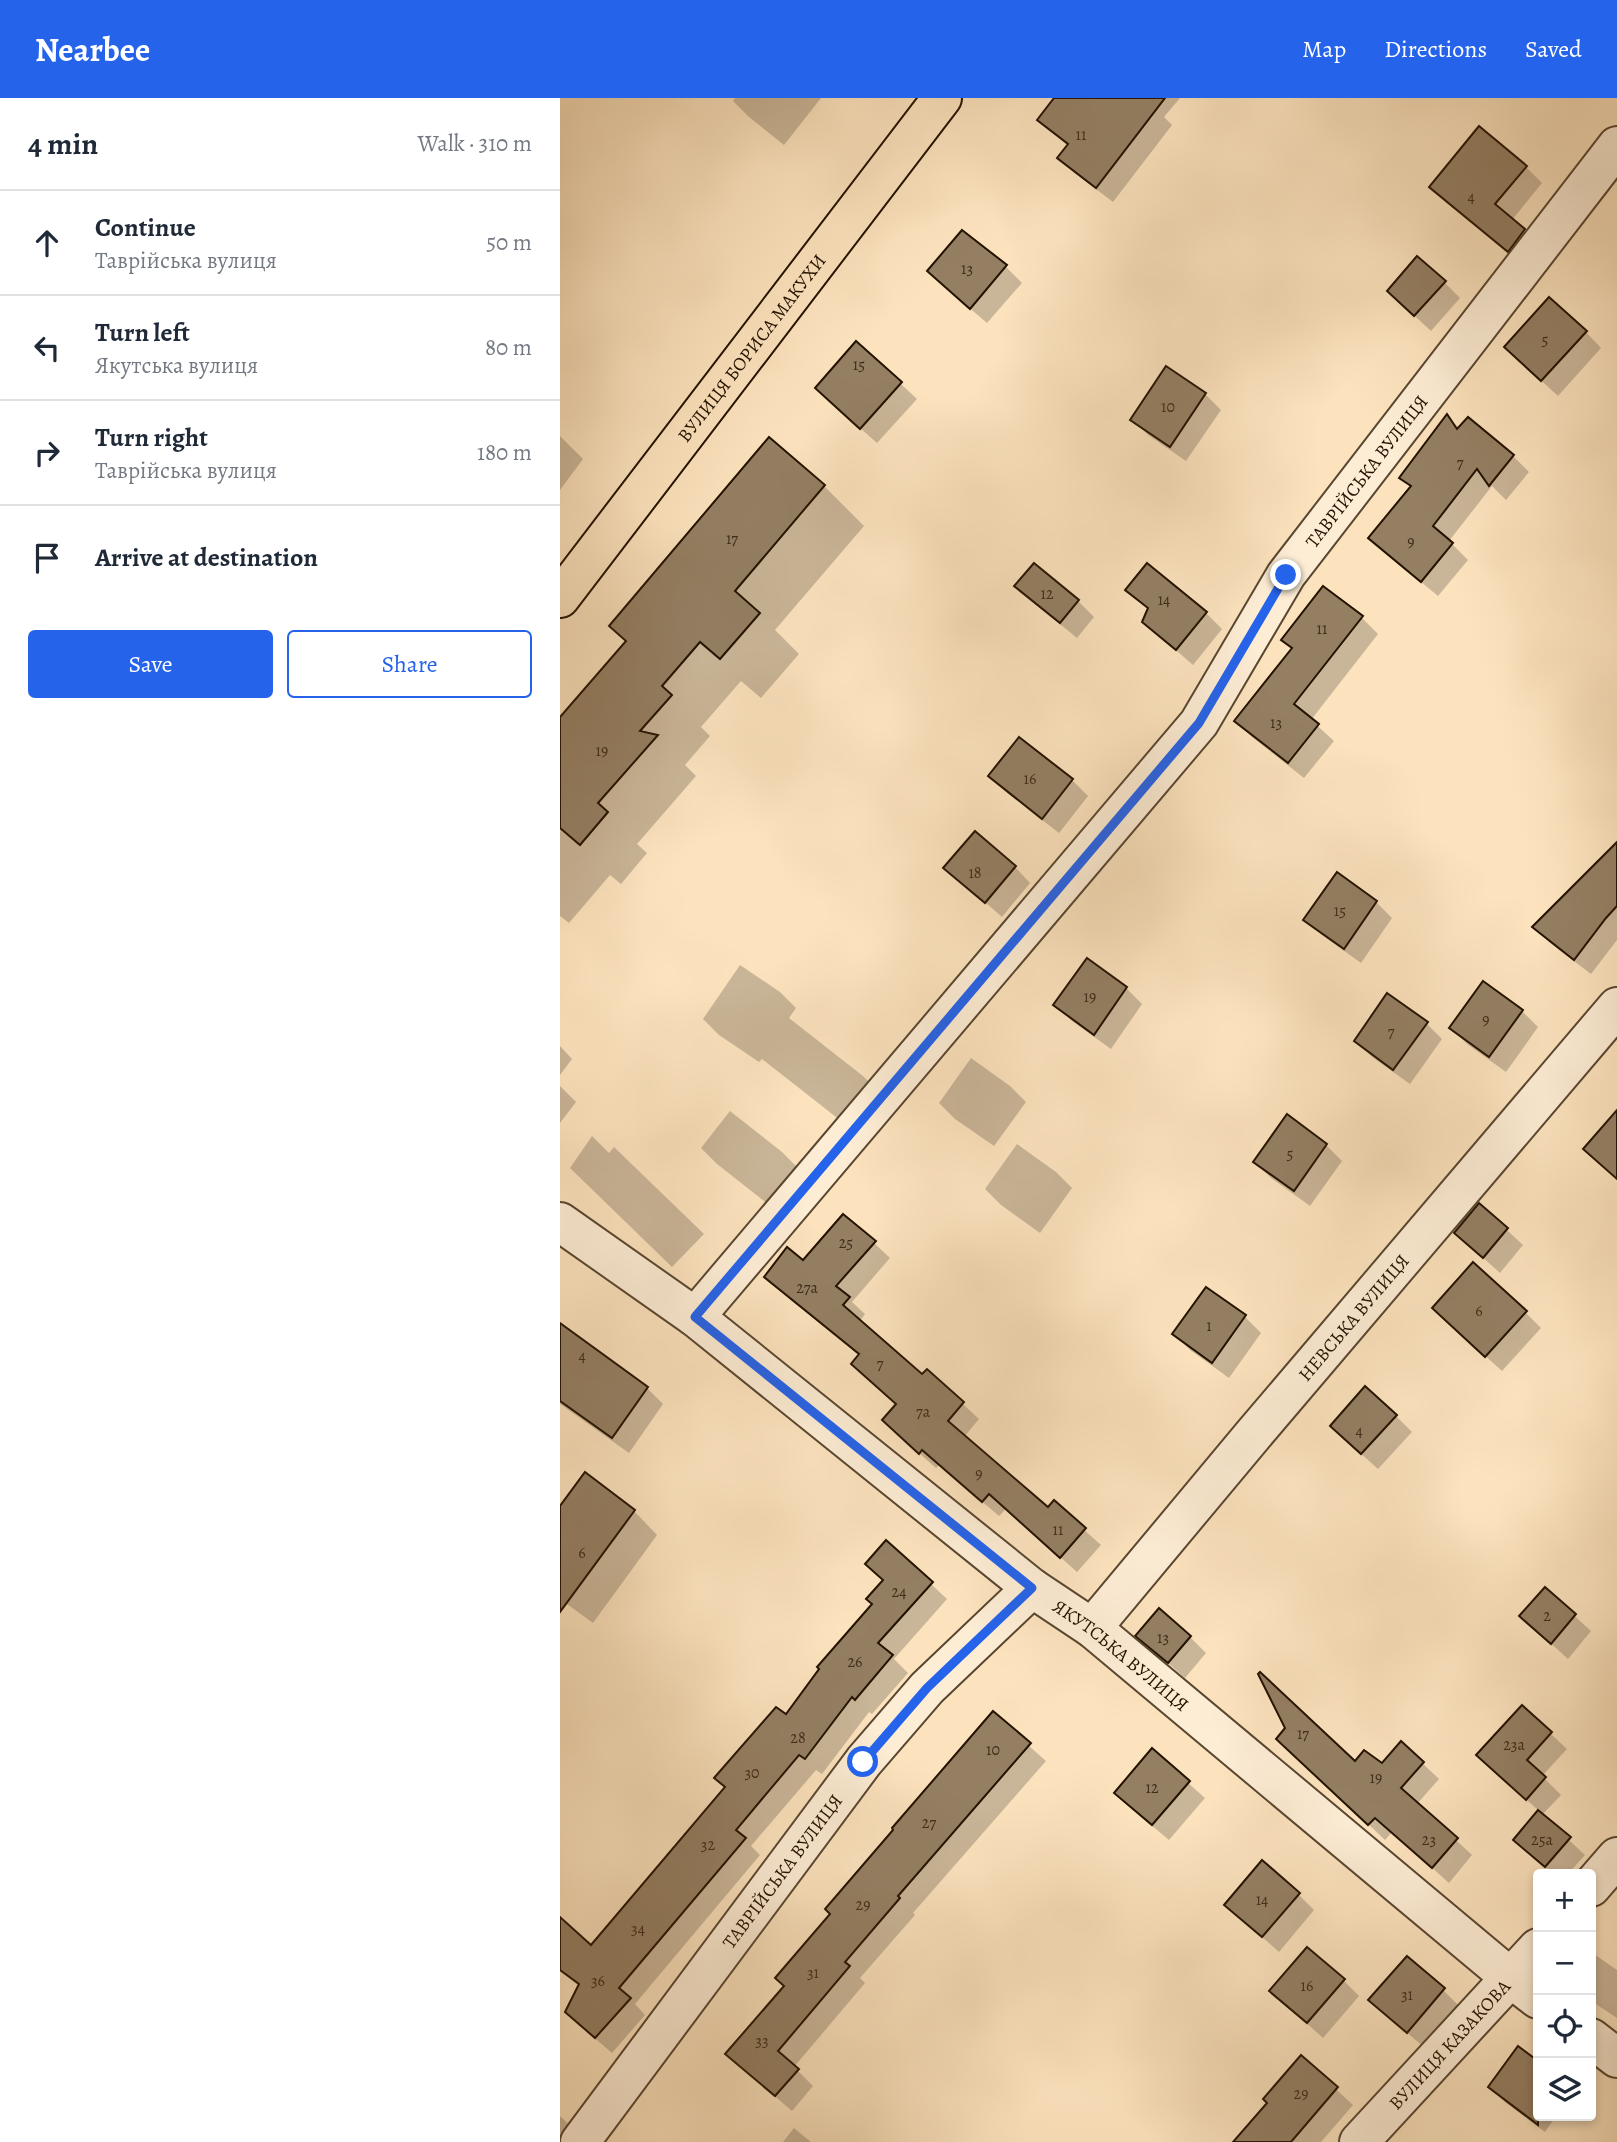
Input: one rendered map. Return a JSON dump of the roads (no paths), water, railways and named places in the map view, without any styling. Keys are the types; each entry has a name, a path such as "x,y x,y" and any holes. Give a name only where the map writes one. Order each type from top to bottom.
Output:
{"main road":[{"name":"ВУЛИЦЯ БОРИСА МАКУХИ","path":"560,598 942,98"}],"street":[{"name":"ТАВРІЙСЬКА ВУЛИЦЯ","path":"695,1317 1199,723 1286,575 1617,146"},
{"name":"НЕВСЬКА ВУЛИЦЯ","path":"1092,1628 1617,1006"},
{"name":"ЯКУТСЬКА ВУЛИЦЯ","path":"560,1222 695,1317 1032,1588 1092,1628 1525,1989"},
{"name":"ТАВРІЙСЬКА ВУЛИЦЯ","path":"580,2142 863,1762 927,1688 1032,1588"},
{"path":"1596,1881 1617,1857"},
{"name":"ВУЛИЦЯ КАЗАКОВА","path":"1359,2142 1525,1989 1533,1964"},
{"path":"1596,2043 1617,2058"}]}
